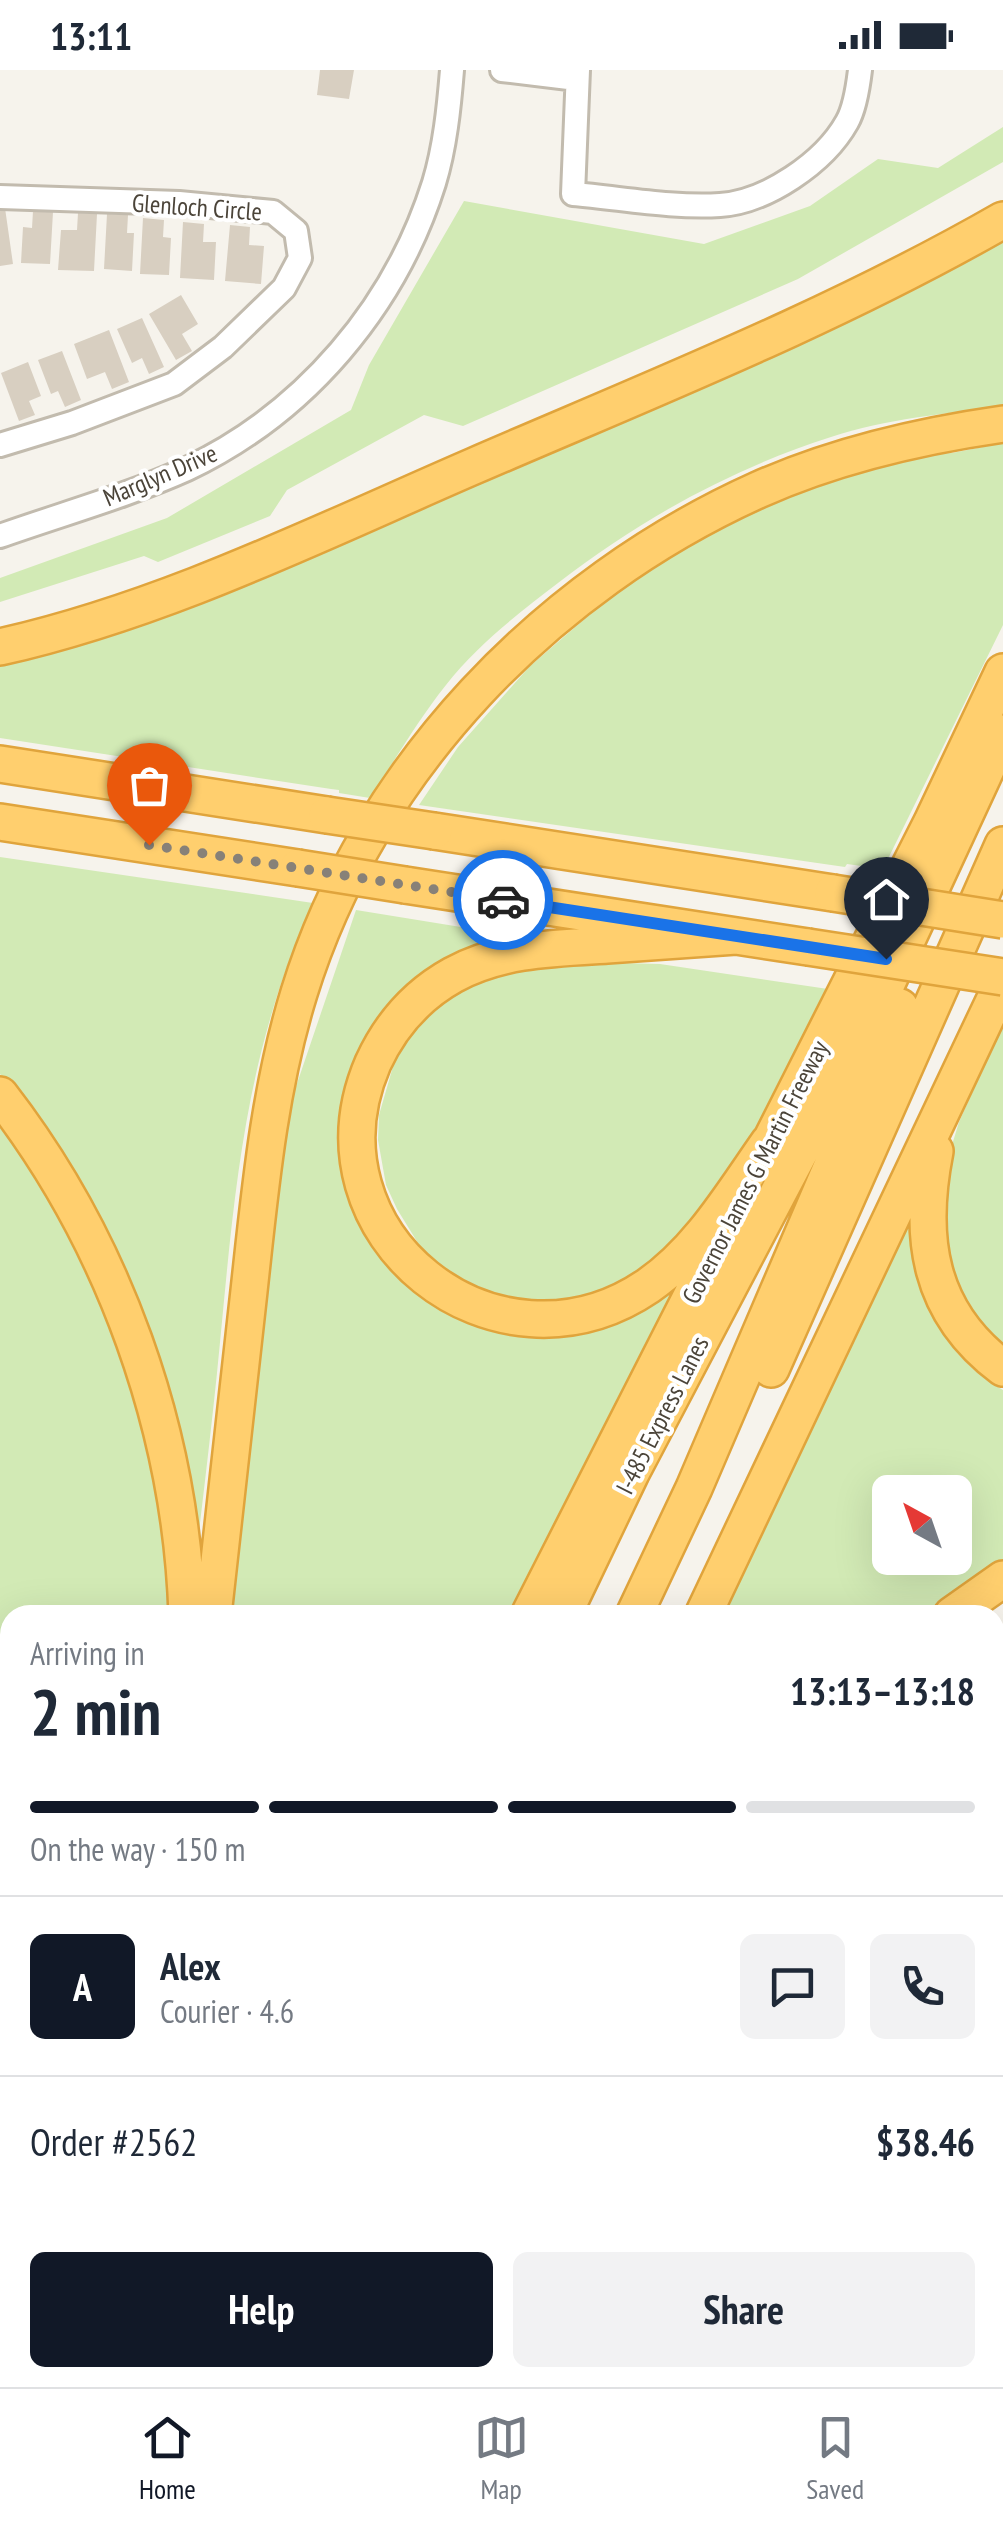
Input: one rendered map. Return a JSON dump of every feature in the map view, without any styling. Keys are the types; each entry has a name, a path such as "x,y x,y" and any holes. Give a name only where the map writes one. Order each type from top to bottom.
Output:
{"highway":[{"path":"0,647 136,608 259,558 817,318 1003,220"},
{"path":"214,1605 262,1174 283,1050 322,930 348,873 381,817 456,714 500,668 548,623 649,548 747,495 822,466 884,446 1003,424"},
{"name":"Governor James G Martin Freeway","path":"534,1605 932,822 1003,672"},
{"name":"I-485 Express Lanes","path":"569,1605 631,1473 876,1008 1003,733"},
{"path":"0,764 1003,920"},
{"name":"I-485 Express Lanes","path":"639,1605 694,1488 898,1009 1003,782"},
{"path":"0,822 1003,980 709,1605"},
{"path":"663,1605 767,1380 1003,846"},
{"path":"736,936 545,949 496,958 454,974 402,1016 378,1053 361,1106 360,1161 380,1224 422,1276 458,1300 479,1308 511,1317 544,1320 609,1306 668,1270 704,1234 769,1142"},
{"path":"951,1092 930,1174 926,1201 928,1245 939,1288 954,1317 1003,1368"},
{"path":"0,1096 69,1199 97,1253 142,1363 172,1481 186,1605"},
{"path":"966,1605 1003,1579"}],"street":[{"name":"Marglyn Drive","path":"0,536 158,481 233,444 288,405 332,363 385,293 419,224 435,178 452,70"},
{"path":"502,70 578,74 573,194 724,205 760,195 803,169 828,146 848,121 860,70"},
{"name":"Glenloch Circle","path":"0,197 179,203 274,212 296,230 300,258 284,288 223,347 174,384 72,423 0,445"}],"green space":[{"path":"1003,127 1003,162 798,279 463,426 424,415 287,490 270,516 158,562 144,556 0,602 0,578 167,518 351,410 369,365 464,201 704,244 810,206 878,159 938,168"},
{"path":"1003,240 1003,407 895,421 831,437 758,464 654,517 558,583 471,656 426,712 370,798 0,738 0,664 73,644 375,525 644,412 855,319"},
{"path":"1003,443 1003,625 883,869 847,864 845,867 419,805 458,747 530,666 616,592 693,542 775,499 844,475 926,454"},
{"path":"0,857 313,903 270,1019 244,1134 197,1548 184,1467 0,1074"},
{"path":"356,910 516,936 376,1046 366,1204 482,1321 691,1274 541,1605 231,1605 288,1110"},
{"path":"541,961 660,964 828,989 763,1120 687,1243 602,1296 541,1304 482,1291 440,1266 421,1248 386,1185 378,1140 379,1115 394,1063 418,1024 457,992 482,978"},
{"path":"1003,1024 1003,1356 951,1291 941,1181 959,1122"},
{"path":"0,1122 59,1211 84,1260 123,1358 150,1458 171,1605 0,1605"},
{"path":"906,1220 912,1223 918,1273 935,1319 963,1359 1003,1390 1003,1561 943,1605 724,1605"}],"building":[{"path":"320,70 354,70 349,99 317,95"},
{"path":"0,208 5,208 13,264 0,266"},
{"path":"33,211 53,212 50,264 21,263 23,227 32,228"},
{"path":"78,213 97,214 94,271 58,270 61,230 77,230"},
{"path":"107,214 128,215 127,233 134,233 132,271 104,269"},
{"path":"143,218 164,220 163,237 171,238 169,275 140,274"},
{"path":"183,222 204,224 203,242 216,242 214,280 180,278"},
{"path":"230,225 250,227 249,245 264,246 261,284 225,281"},
{"path":"181,295 198,324 182,334 192,351 176,360 149,314"},
{"path":"142,318 164,367 149,374 142,358 132,363 117,329"},
{"path":"109,330 129,382 112,389 105,372 87,379 74,344"},
{"path":"62,351 81,400 65,407 58,391 51,394 38,360"},
{"path":"28,362 41,396 29,401 35,415 19,421 1,373"}],"way so far":[{"path":"149,845 503,900"}],"route":[{"path":"503,900 886,959"}]}
